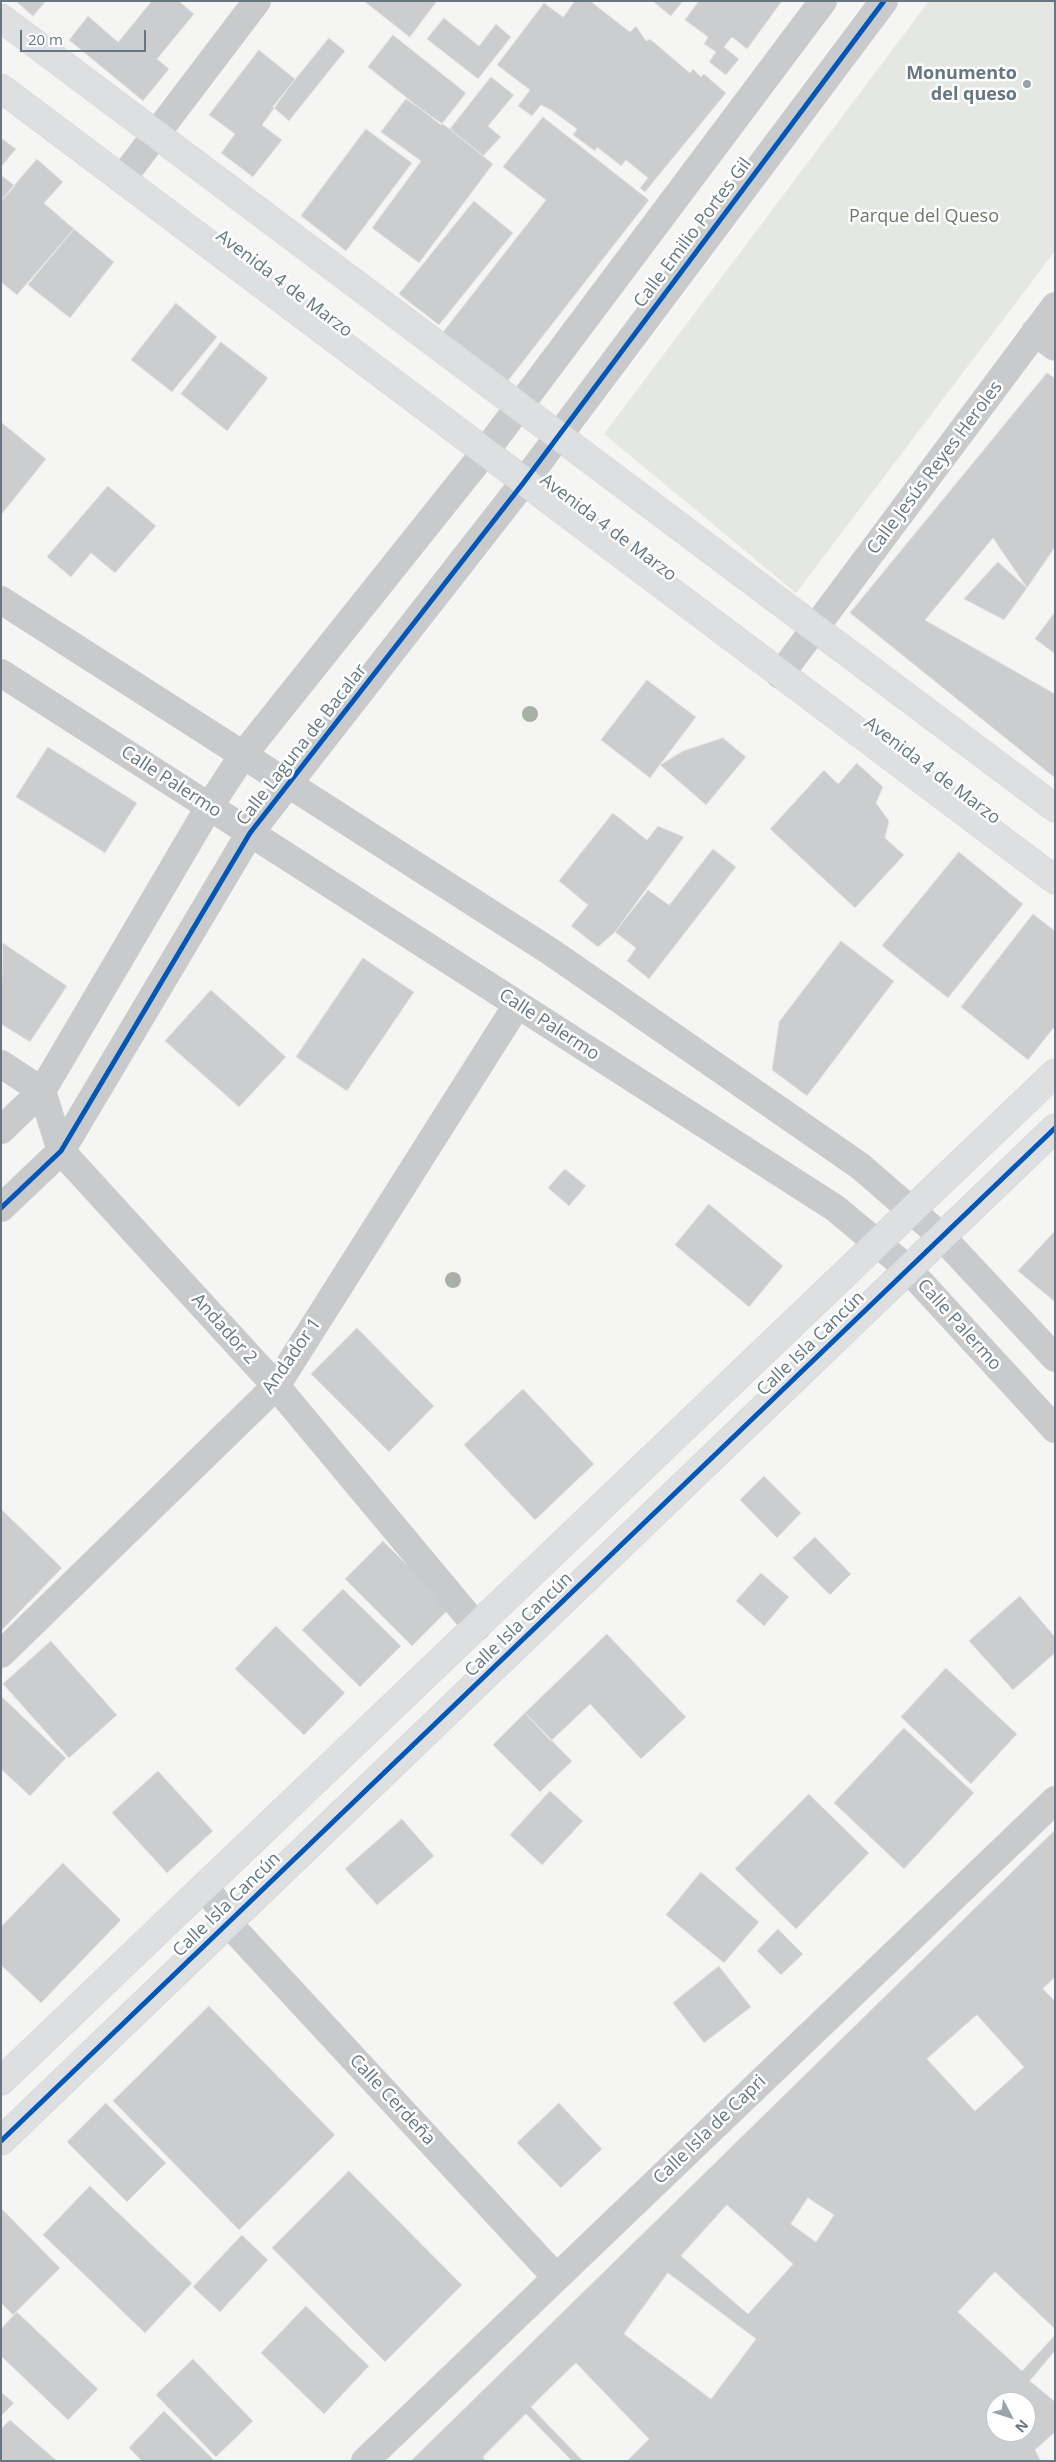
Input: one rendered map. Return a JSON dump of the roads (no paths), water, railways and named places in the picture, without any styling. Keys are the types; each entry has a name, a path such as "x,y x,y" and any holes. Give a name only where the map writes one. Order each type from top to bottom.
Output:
{"street":[{"path":"122,180 257,1"},
{"name":"Calle Emilio Portes Gil","path":"484,452 823,1"},
{"name":"Calle Emilio Portes Gil","path":"524,482 884,1"},
{"path":"1,18 1055,808"},
{"name":"Avenida 4 de Marzo","path":"1,88 1055,880"},
{"name":"Calle Jesús Reyes Heroles","path":"780,675 1045,340 1055,306"},
{"name":"Calle Laguna de Bacalar","path":"1,1130 42,1090 209,807 243,755 484,452"},
{"name":"Calle Laguna de Bacalar","path":"1,1208 61,1151 250,833 524,482"},
{"path":"1,600 551,952 860,1166 942,1237 1055,1358"},
{"name":"Calle Palermo","path":"1,672 835,1208 908,1269 1055,1429"},
{"name":"Andador 1","path":"1,1654 276,1386 517,1004"},
{"path":"1,1064 42,1090 61,1151"},
{"name":"Calle Isla Cancún","path":"1,2081 1055,1073"},
{"name":"Calle Isla Cancún","path":"1,2141 1055,1128"},
{"name":"Andador 2","path":"61,1151 276,1386 476,1627"},
{"name":"Calle Isla de Capri","path":"365,2461 1055,1800"},
{"name":"Calle Cerdeña","path":"206,1885 228,1923 556,2277"}],"place":[{"name":"Monumento del queso","path":"1027,84"}],"park label":[{"name":"Parque del Queso","path":"924,217"}]}
